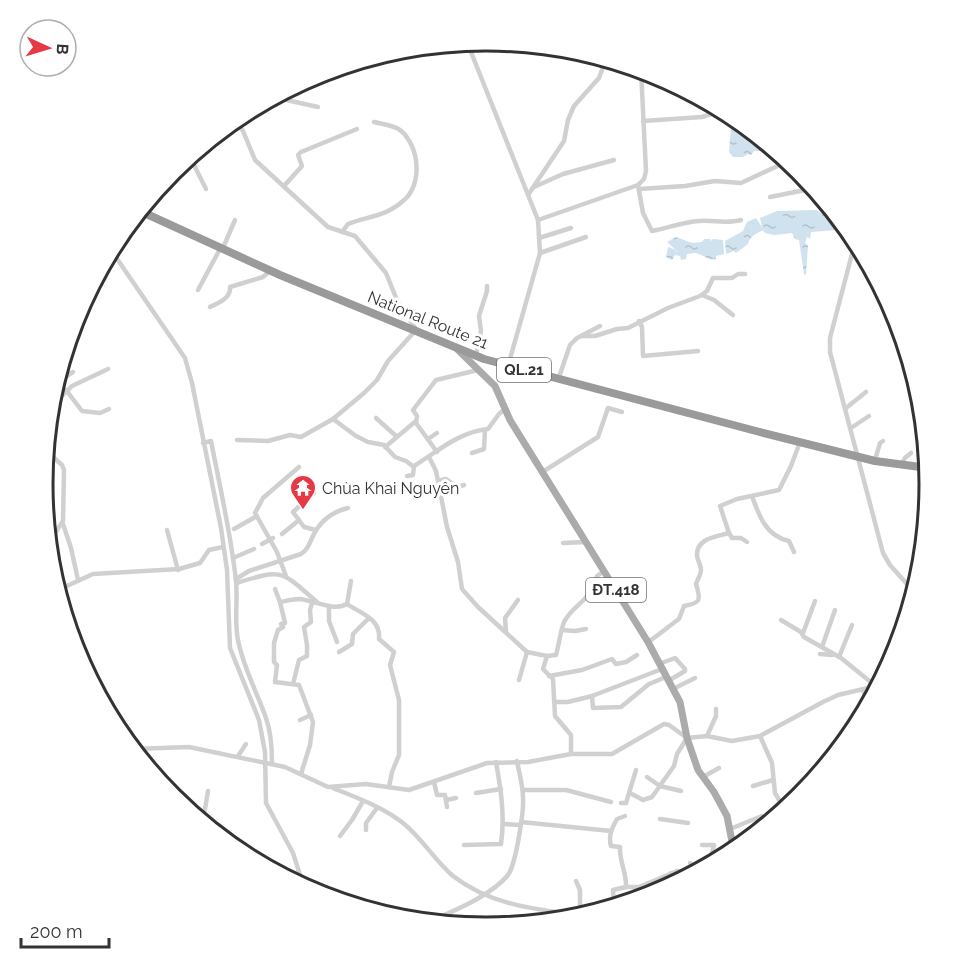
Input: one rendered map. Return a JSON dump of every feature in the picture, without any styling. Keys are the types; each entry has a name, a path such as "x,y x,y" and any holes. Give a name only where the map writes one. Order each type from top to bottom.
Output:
{"highway":[{"name":"National Route 21","path":"148,214 271,270 476,356 558,380 875,461 919,467"}],"main road":[{"name":"ĐT.418","path":"457,349 495,386 505,410 648,642 680,702 687,738 698,770 714,792 727,816 732,841"}],"street":[{"path":"471,52 538,220 540,253 508,366"},
{"path":"528,195 564,141 568,120 574,106 599,78 603,67"},
{"path":"641,80 646,171 639,187 643,213 652,231 685,223 705,221 728,223 741,220"},
{"path":"287,100 318,107"},
{"path":"643,121 702,117 711,114"},
{"path":"342,232 348,224 374,218 393,209 410,194 415,183 416,159 407,138 397,128 374,122"},
{"path":"237,440 268,441 290,435 301,437 333,419 377,380 388,361 418,332 399,305 386,273 355,236 328,227 255,160 240,128"},
{"path":"284,186 302,166 298,155 301,152 357,129"},
{"path":"534,187 563,174 614,160"},
{"path":"193,165 206,189"},
{"path":"538,220 639,187 685,186 715,181 743,183 780,165"},
{"path":"770,197 804,190"},
{"path":"198,290 235,220"},
{"path":"539,238 572,228"},
{"path":"540,253 586,237"},
{"path":"853,254 830,343 830,352 885,558 908,584"},
{"path":"117,259 185,358 204,443 223,547 228,581 230,648 259,720 268,763"},
{"path":"210,307 225,300 230,287 263,277 271,270"},
{"path":"581,336 595,336 628,328 639,321 702,295 709,288 713,278 732,278 738,274 745,274"},
{"path":"476,356 482,331 479,318 487,286"},
{"path":"702,295 714,300 733,315"},
{"path":"639,321 642,327 643,356 698,351"},
{"path":"558,380 570,345 600,326"},
{"path":"63,395 66,390 108,369"},
{"path":"437,452 416,421 417,416 413,410 436,380 478,370"},
{"path":"67,376 73,372"},
{"path":"66,390 81,411 100,413 109,409"},
{"path":"846,408 866,392"},
{"path":"544,471 598,437 608,408 622,412"},
{"path":"414,467 457,438 491,427 494,420 505,410"},
{"path":"851,428 869,416"},
{"path":"376,418 396,436"},
{"path":"333,419 356,436 385,447 395,457 414,467"},
{"path":"385,447 416,421"},
{"path":"472,453 483,449 485,430"},
{"path":"428,439 437,433"},
{"path":"204,443 211,441 233,558 238,642 251,682 267,719 272,749 268,763 265,799 292,850 301,875"},
{"path":"875,461 880,443 883,441"},
{"path":"747,542 741,538 732,538 720,506 780,489 800,442"},
{"path":"901,465 911,453"},
{"path":"429,457 436,471 453,550 458,562 462,589 527,652 547,656 556,655 563,624 571,612 587,598 594,587 597,576 603,571"},
{"path":"54,458 63,467 63,524 78,580"},
{"path":"299,467 263,498 256,509 257,516 271,539 286,576 317,602"},
{"path":"407,476 414,474 414,467"},
{"path":"438,481 446,479 457,487 464,485"},
{"path":"314,493 293,512 304,527 316,530"},
{"path":"752,496 763,524 778,538 789,541 794,552"},
{"path":"236,581 249,571 306,551 316,530 325,518 348,508"},
{"path":"234,529 257,516"},
{"path":"282,534 299,520"},
{"path":"56,533 63,524"},
{"path":"167,530 178,570"},
{"path":"648,642 665,632 670,624 679,619 684,606 694,604 699,599 700,592 696,584 701,571 697,556 701,543 729,533"},
{"path":"262,544 271,539"},
{"path":"563,543 585,542"},
{"path":"66,586 102,573 178,570 200,563 209,550 223,547"},
{"path":"233,558 254,549"},
{"path":"228,581 266,573 286,576"},
{"path":"280,602 297,599 343,607 347,604 351,581"},
{"path":"275,589 285,623 281,624 283,627 278,630 274,643 274,662 277,665 275,682 299,686 313,722 310,745 301,774"},
{"path":"506,632 505,618 518,600"},
{"path":"803,633 815,601"},
{"path":"292,684 299,660 307,656 303,627 311,622 311,605 317,602"},
{"path":"347,604 375,621 379,628 379,639 395,654 390,665 399,700 399,755 389,787"},
{"path":"329,606 329,621 337,642"},
{"path":"822,647 835,610"},
{"path":"339,652 352,644 353,634 369,618"},
{"path":"781,620 872,681"},
{"path":"837,656 854,622"},
{"path":"562,630 586,629"},
{"path":"519,680 527,652"},
{"path":"820,654 837,656"},
{"path":"547,656 543,669 553,680 556,718 571,735 571,754"},
{"path":"549,676 582,670 612,658 616,664 637,656"},
{"path":"555,702 568,702 592,696 661,667 675,658 686,669 685,672 649,684 621,707 593,708 592,696"},
{"path":"673,689 695,678"},
{"path":"143,748 189,747 238,756 301,774 323,786 366,784 409,790 461,771 496,762 540,760 571,754 612,754 664,724 687,738 707,736 732,741 760,736 823,702 869,686"},
{"path":"862,690 864,695"},
{"path":"707,736 716,716 716,710"},
{"path":"300,720 310,716"},
{"path":"760,736 772,763 775,793 780,802"},
{"path":"630,793 643,800 652,797 674,766 677,754 687,738"},
{"path":"238,756 246,744"},
{"path":"446,915 484,894 509,874 515,857 523,790 517,761"},
{"path":"464,845 500,846 504,824 496,762"},
{"path":"703,777 719,768"},
{"path":"621,803 626,804 636,770"},
{"path":"646,777 660,786 681,791"},
{"path":"753,786 773,780"},
{"path":"434,782 437,795 444,794 447,807"},
{"path":"332,787 403,823 454,876 484,894 512,906 546,913"},
{"path":"476,793 501,789"},
{"path":"204,813 208,790"},
{"path":"523,790 566,790 610,802"},
{"path":"446,800 456,798"},
{"path":"340,836 363,801"},
{"path":"366,830 366,823 377,808"},
{"path":"625,816 616,819 611,831 610,845 620,847 626,887"},
{"path":"730,829 762,816"},
{"path":"660,819 688,823"},
{"path":"504,824 611,831"},
{"path":"702,844 714,845 712,853"},
{"path":"613,898 613,890 639,887 680,871"},
{"path":"576,880 580,890 581,907"}],"water":[{"path":"731,128 763,150 754,151 751,155 743,157 733,157 729,152"},
{"path":"816,210 825,214 837,230 811,232 810,239 807,237 805,243 808,245 806,275 799,240 795,239 792,233 774,235 765,233 763,230 752,236 748,244 736,253 734,251 726,254 725,241 743,231 747,222 756,218 762,227 760,218 777,211"},
{"path":"676,237 692,243 713,239 723,240 724,254 716,256 716,259 695,253 687,254 686,259 681,260 680,256 675,255 672,260 666,257 668,247 676,250 667,242"}],"place":[{"name":"Chùa Khai Nguyên","path":"303,511"}]}
